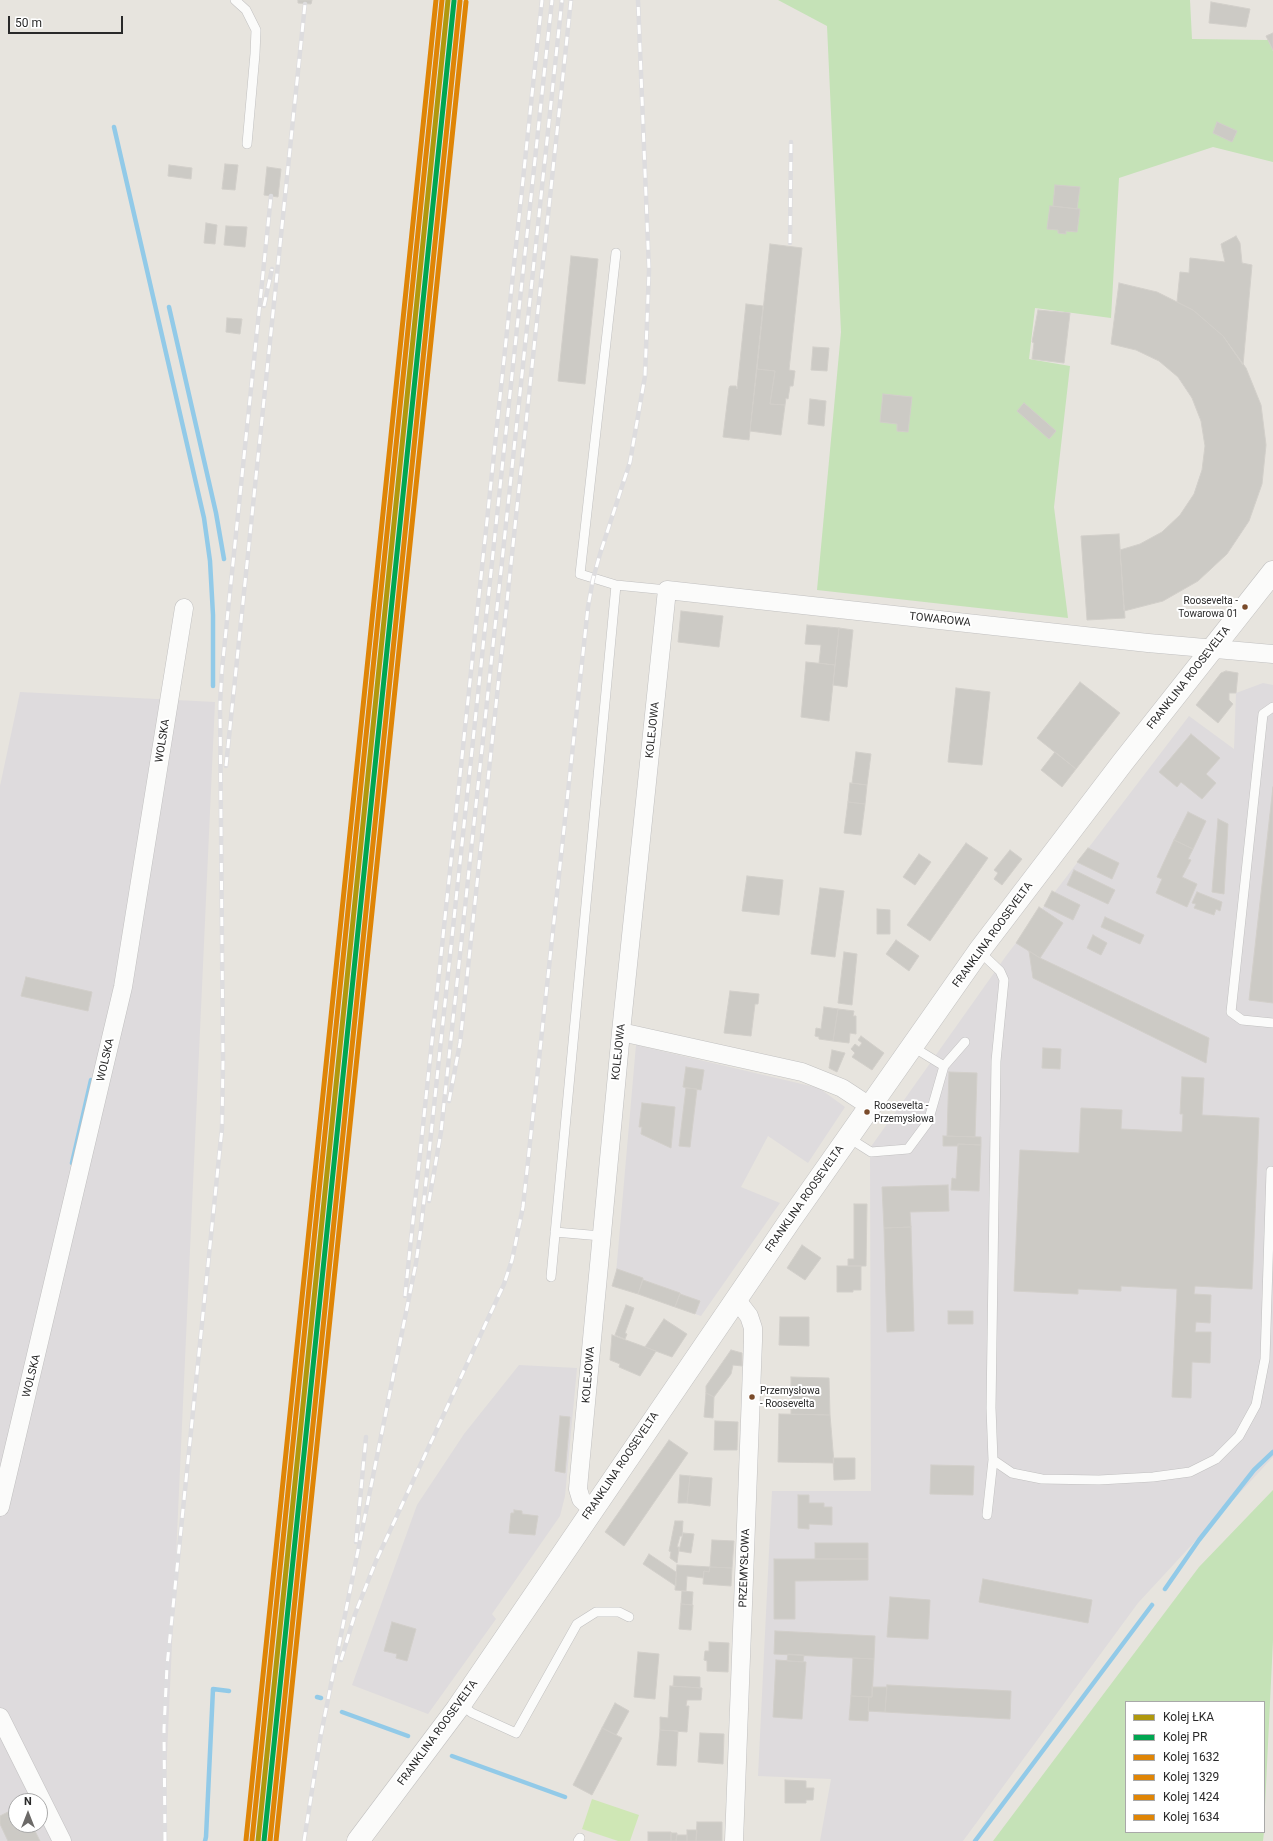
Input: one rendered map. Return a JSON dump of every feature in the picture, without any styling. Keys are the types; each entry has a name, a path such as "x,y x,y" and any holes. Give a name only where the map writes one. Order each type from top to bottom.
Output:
{"street":[{"name":"FRANKLINA ROOSEVELTA","path":"358,1841 460,1704 790,1219 871,1107 979,951 1123,762 1273,572"},
{"name":"TOWAROWA","path":"667,590 1212,649 1273,654"},
{"name":"KOLEJOWA","path":"592,1509 582,1499 578,1490 621,1032 667,590"},
{"name":"WOLSKA","path":"0,1507 123,987 184,608"},
{"path":"621,1032 802,1072 842,1088 871,1107"},
{"name":"PRZEMYSŁOWA","path":"734,1841 753,1341 753,1328 749,1316 736,1299"},
{"path":"0,1717 62,1841"}],"lane":[{"path":"235,0 246,10 256,30 247,144"},
{"path":"616,253 580,574 616,585 667,590"},
{"path":"551,1277 616,585"},
{"path":"1273,707 1263,714 1231,1012 1242,1020 1273,1023"},
{"path":"979,951 1000,971 1004,980 996,1061 991,1408 994,1460 987,1515"},
{"path":"849,1138 871,1152 908,1149 928,1122 944,1066 965,1042"},
{"path":"913,1047 944,1066"},
{"path":"994,1460 1012,1473 1042,1479 1099,1480 1153,1478 1190,1472 1216,1459 1239,1436 1256,1406 1265,1359 1271,1171"},
{"path":"555,1232 601,1236"},
{"path":"460,1704 472,1713 516,1733 577,1624 596,1612 619,1612 629,1617"}],"shaded area":[{"path":"1263,683 1273,685 1273,1457 1138,1603 963,1841 820,1841 831,1779 758,1776 772,1491 871,1491 870,1148 1006,956 1189,716 1234,749 1236,693"},
{"path":"20,692 215,702 163,1841 0,1841 0,786"},
{"path":"636,1045 819,1088 845,1107 808,1163 768,1136 741,1187 780,1203 701,1316 615,1285"},
{"path":"519,1365 577,1368 565,1496 560,1516 492,1614 496,1619 428,1714 352,1685 417,1505 464,1434"}],"green space":[{"path":"778,0 1190,0 1192,39 1268,40 1273,51 1273,162 1213,147 1119,178 1111,318 1035,308 1029,359 1070,366 1054,507 1068,618 817,590 841,332 827,26"},
{"path":"1273,1490 1273,1640 1265,1806 1265,1701 1125,1701 1125,1833 1264,1833 1263,1841 993,1841 1199,1567"},
{"path":"592,1799 639,1815 630,1841 618,1841 582,1829"}],"building":[{"path":"298,0 312,0 311,4 298,3"},
{"path":"1211,2 1250,9 1246,27 1209,23"},
{"path":"1273,33 1273,50 1266,36"},
{"path":"1217,122 1237,131 1232,142 1213,133"},
{"path":"225,164 238,165 235,190 222,189"},
{"path":"169,165 192,168 191,179 168,176"},
{"path":"267,167 281,169 278,197 264,195"},
{"path":"1055,185 1080,187 1077,209 1053,206"},
{"path":"1050,206 1080,209 1077,232 1066,231 1066,234 1058,233 1058,230 1047,229"},
{"path":"206,223 217,225 215,244 204,243"},
{"path":"226,226 247,227 245,247 224,245"},
{"path":"1236,236 1240,243 1242,263 1252,265 1243,365 1223,336 1193,310 1177,302 1180,272 1189,273 1190,258 1225,262 1221,244"},
{"path":"770,244 802,248 789,370 795,371 793,386 790,386 788,399 786,398 785,405 770,404 775,371 757,369"},
{"path":"571,256 598,259 585,384 558,381"},
{"path":"1119,283 1157,292 1193,310 1223,336 1246,368 1261,405 1266,445 1262,484 1249,521 1227,554 1198,581 1163,601 1124,611 1120,550 1140,544 1162,532 1180,515 1194,494 1202,470 1205,446 1201,421 1192,398 1178,377 1159,361 1136,350 1111,344"},
{"path":"746,304 763,306 749,440 723,437 729,388 730,386 736,386 737,389"},
{"path":"1038,310 1070,313 1064,363 1032,359 1034,343 1032,342"},
{"path":"227,318 242,319 240,334 226,332"},
{"path":"813,347 829,348 827,371 811,370"},
{"path":"757,369 775,371 770,404 785,405 781,435 750,431"},
{"path":"883,394 912,397 908,432 897,431 897,424 880,422"},
{"path":"810,399 826,401 824,426 808,424"},
{"path":"1024,403 1056,431 1049,439 1017,411"},
{"path":"1119,534 1125,618 1087,620 1081,536"},
{"path":"681,611 723,616 719,647 678,642"},
{"path":"807,625 839,628 835,665 819,663 821,645 805,644"},
{"path":"839,628 853,630 847,687 833,685"},
{"path":"806,662 835,665 829,721 801,717"},
{"path":"1226,671 1238,673 1236,693 1229,693 1229,700 1233,704 1218,723 1196,705 1221,673"},
{"path":"1080,682 1120,713 1076,769 1037,738"},
{"path":"956,688 990,692 982,765 948,762"},
{"path":"1191,734 1220,758 1206,774 1216,783 1202,799 1181,782 1177,787 1159,772"},
{"path":"856,752 871,754 867,785 852,783"},
{"path":"1055,752 1076,769 1062,787 1041,770"},
{"path":"850,783 867,785 865,804 848,802"},
{"path":"1273,787 1273,1003 1249,1000"},
{"path":"848,802 865,804 861,835 844,833"},
{"path":"1188,812 1206,821 1193,849 1174,840"},
{"path":"1218,819 1228,824 1224,894 1212,892"},
{"path":"1174,840 1193,849 1188,859 1191,860 1182,877 1197,884 1187,907 1156,893 1162,879 1157,877"},
{"path":"966,843 988,858 930,941 907,925"},
{"path":"1088,848 1119,863 1112,879 1077,862"},
{"path":"1010,850 1022,859 1002,885 994,879 998,873 994,870"},
{"path":"919,854 931,862 915,885 903,877"},
{"path":"1074,870 1115,890 1108,904 1067,885"},
{"path":"747,876 783,880 779,915 742,911"},
{"path":"820,888 844,891 835,957 811,954"},
{"path":"1052,891 1080,905 1073,920 1044,906"},
{"path":"1197,892 1222,902 1220,911 1216,909 1214,915 1194,908 1196,904 1192,903"},
{"path":"1039,907 1063,923 1040,958 1016,943"},
{"path":"877,909 890,910 890,934 877,934"},
{"path":"1105,917 1144,935 1140,944 1101,927"},
{"path":"1093,935 1107,943 1101,955 1087,948"},
{"path":"896,940 919,956 909,971 886,954"},
{"path":"1029,951 1040,958 1209,1038 1206,1063 1033,978"},
{"path":"844,952 857,954 852,1005 838,1003"},
{"path":"26,977 92,992 88,1011 21,996"},
{"path":"730,991 759,994 758,1004 755,1004 751,1036 724,1033"},
{"path":"824,1007 838,1009 833,1041 819,1039 819,1037 815,1036 816,1028 821,1029"},
{"path":"838,1009 854,1011 853,1016 856,1016 856,1034 850,1033 849,1043 833,1041"},
{"path":"861,1036 884,1053 872,1070 852,1057 855,1053 851,1049 855,1044 859,1047 862,1043 858,1040"},
{"path":"1043,1048 1061,1049 1060,1069 1042,1068"},
{"path":"832,1050 845,1053 837,1072 829,1068"},
{"path":"686,1067 704,1070 701,1090 683,1087"},
{"path":"949,1072 977,1073 975,1137 947,1136"},
{"path":"1182,1077 1204,1078 1202,1115 1259,1118 1252,1289 1195,1286 1194,1294 1211,1295 1210,1323 1196,1322 1195,1332 1211,1332 1210,1363 1192,1362 1191,1398 1172,1397 1177,1289 1121,1286 1121,1291 1078,1289 1078,1294 1014,1291 1020,1150 1079,1153 1081,1108 1122,1110 1121,1129 1182,1132 1183,1114 1180,1114"},
{"path":"686,1088 697,1089 690,1147 679,1146"},
{"path":"642,1103 675,1107 671,1148 641,1134 642,1127 639,1127"},
{"path":"943,1136 981,1137 981,1145 958,1144 958,1146 943,1146"},
{"path":"958,1144 981,1145 979,1191 951,1190 952,1178 956,1179"},
{"path":"948,1185 949,1211 910,1212 911,1227 884,1228 882,1187"},
{"path":"854,1204 867,1204 866,1266 848,1266 848,1259 854,1259"},
{"path":"911,1227 914,1331 887,1332 884,1228"},
{"path":"802,1245 821,1258 805,1280 787,1268"},
{"path":"837,1266 861,1266 861,1290 853,1290 853,1292 837,1292"},
{"path":"617,1269 643,1278 638,1294 612,1286"},
{"path":"643,1280 680,1293 675,1307 638,1294"},
{"path":"680,1294 700,1301 695,1314 675,1307"},
{"path":"626,1305 634,1308 625,1333 627,1334 625,1339 615,1335"},
{"path":"948,1311 973,1311 973,1324 948,1324"},
{"path":"780,1317 809,1317 809,1346 779,1345"},
{"path":"664,1319 687,1334 672,1357 645,1347"},
{"path":"612,1335 656,1351 640,1376 619,1367 620,1364 610,1360"},
{"path":"731,1350 742,1353 742,1366 733,1365 731,1374 714,1397 706,1393 706,1386"},
{"path":"791,1377 829,1378 830,1415 791,1414"},
{"path":"706,1393 714,1397 713,1418 704,1417"},
{"path":"779,1414 830,1415 834,1463 778,1462"},
{"path":"560,1416 570,1417 565,1473 555,1471"},
{"path":"715,1421 738,1422 737,1450 714,1450"},
{"path":"669,1440 688,1453 624,1546 605,1532"},
{"path":"833,1458 855,1458 855,1479 834,1480"},
{"path":"931,1465 974,1466 973,1495 930,1494"},
{"path":"680,1475 690,1476 687,1503 678,1503"},
{"path":"690,1476 712,1478 710,1506 687,1503"},
{"path":"798,1495 809,1495 809,1503 824,1503 824,1507 832,1507 832,1525 809,1524 809,1529 798,1528"},
{"path":"514,1510 522,1511 522,1514 538,1516 535,1535 509,1533 511,1513 514,1513"},
{"path":"675,1521 683,1521 682,1536 680,1536 677,1547 679,1547 677,1563 670,1558 671,1552 669,1551"},
{"path":"683,1533 694,1534 691,1553 679,1551"},
{"path":"712,1540 734,1541 732,1568 710,1567"},
{"path":"815,1543 868,1543 868,1559 815,1559"},
{"path":"649,1554 676,1572 676,1586 643,1564"},
{"path":"774,1559 868,1559 868,1580 795,1581 795,1619 774,1619"},
{"path":"677,1565 710,1567 709,1572 704,1571 703,1578 687,1576 686,1591 675,1590"},
{"path":"710,1567 732,1568 731,1586 703,1584 704,1571 709,1572"},
{"path":"983,1579 1092,1600 1088,1623 979,1602"},
{"path":"682,1591 693,1592 692,1605 681,1604"},
{"path":"890,1597 930,1600 928,1639 887,1637"},
{"path":"681,1604 693,1605 691,1630 679,1629"},
{"path":"392,1622 416,1629 407,1661 396,1658 397,1654 384,1651"},
{"path":"775,1631 875,1636 874,1659 774,1654"},
{"path":"709,1642 729,1643 728,1672 707,1671 707,1661 704,1660 705,1651 709,1651"},
{"path":"638,1652 659,1654 655,1699 634,1697"},
{"path":"788,1654 804,1655 803,1662 787,1661"},
{"path":"853,1658 874,1659 872,1697 851,1696"},
{"path":"776,1660 806,1662 802,1719 773,1717"},
{"path":"674,1676 700,1677 700,1688 673,1686"},
{"path":"887,1685 1011,1691 1010,1719 885,1712"},
{"path":"670,1686 702,1688 701,1700 687,1700 686,1706 689,1706 687,1732 660,1730 660,1717 668,1718"},
{"path":"872,1687 887,1687 885,1712 868,1711 869,1697 872,1697"},
{"path":"851,1696 869,1697 868,1721 849,1720"},
{"path":"615,1703 629,1711 616,1735 602,1728"},
{"path":"602,1728 622,1738 592,1795 573,1785"},
{"path":"660,1730 678,1731 676,1766 657,1765"},
{"path":"700,1733 724,1734 723,1764 698,1762"},
{"path":"785,1780 806,1781 806,1788 814,1788 813,1800 806,1800 806,1803 785,1803"},
{"path":"8,1812 8,1833 36,1833 40,1841 8,1841 0,1824 0,1816"},
{"path":"697,1822 722,1822 722,1841 696,1841"},
{"path":"687,1830 697,1830 696,1841 687,1841"},
{"path":"648,1832 671,1832 671,1841 648,1841"},
{"path":"671,1833 677,1833 676,1841 671,1841"},
{"path":"677,1835 687,1835 687,1841 676,1841"}],"waterway":[{"path":"114,127 204,518 210,561 213,615 213,686"},
{"path":"169,307 216,513 224,559"},
{"path":"72,1163 91,1080"},
{"path":"1165,1589 1199,1540 1254,1470 1273,1452"},
{"path":"975,1841 1152,1605"},
{"path":"205,1841 213,1689 229,1691"},
{"path":"317,1697 321,1698"},
{"path":"342,1712 408,1736"},
{"path":"452,1756 565,1797"}],"railway":[{"path":"405,1296 542,0"},
{"path":"304,1841 321,1734 416,1263 421,1228 552,0"},
{"path":"429,1201 441,1132 562,0"},
{"path":"449,1101 460,1043 571,0"},
{"path":"341,1660 355,1614 376,1561 504,1284 512,1260 523,1207 588,607 593,579 600,554 630,462 645,376 649,270 638,0"},
{"path":"226,766 305,4"},
{"path":"790,243 791,142"},
{"path":"165,1841 164,1729 167,1666 222,1128 223,1061 220,705 222,669 271,196"},
{"path":"264,306 272,269"},
{"path":"356,1542 366,1437"}],"rail line":[{"name":"1424","path":"246,1840 436,0"},
{"name":"1632","path":"252,1840 442,0"},
{"name":"ŁKA","path":"258,1841 448,0"},
{"name":"PR","path":"264,1841 454,1"},
{"name":"1329","path":"270,1841 460,1"},
{"name":"1634","path":"276,1841 466,2"}],"place":[{"name":"Roosevelta - Towarowa 01","path":"1245,607"},
{"name":"Roosevelta - Przemysłowa","path":"867,1112"},
{"name":"Przemysłowa - Roosevelta","path":"752,1397"}]}
